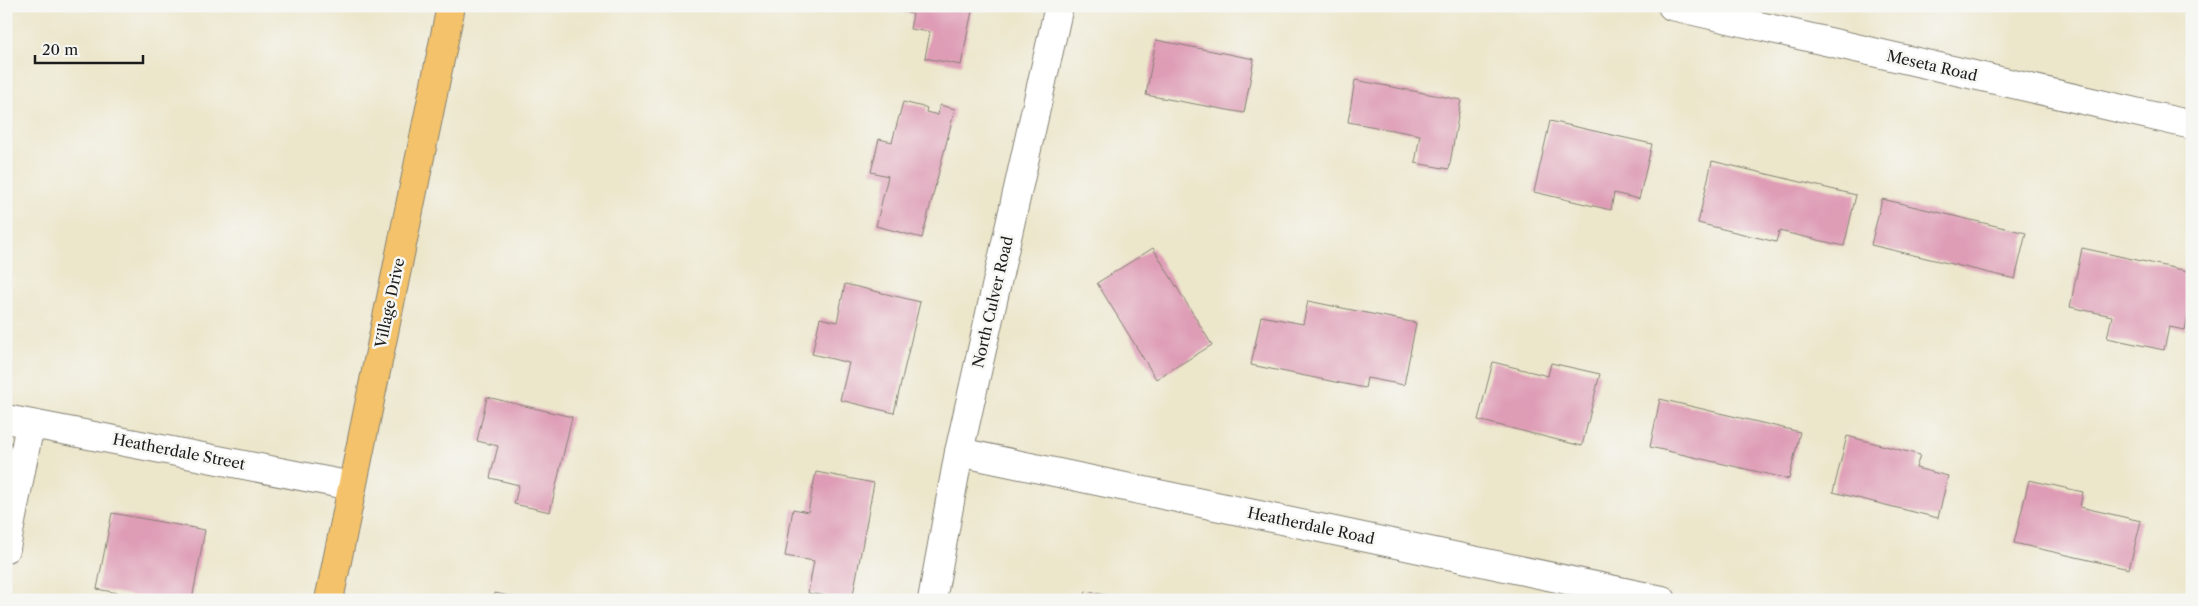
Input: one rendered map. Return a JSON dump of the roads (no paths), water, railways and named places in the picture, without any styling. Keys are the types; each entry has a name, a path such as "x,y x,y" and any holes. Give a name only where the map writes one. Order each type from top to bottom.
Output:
{"main road":[{"name":"Village Drive","path":"329,600 451,6"}],"street":[{"name":"North Culver Road","path":"932,600 959,452 1059,6"},
{"name":"Meseta Road","path":"1672,6 2192,125"},
{"name":"Heatherdale Street","path":"18,421 352,486"},
{"path":"6,548 18,421"},
{"name":"Heatherdale Road","path":"959,452 1662,600"}]}
